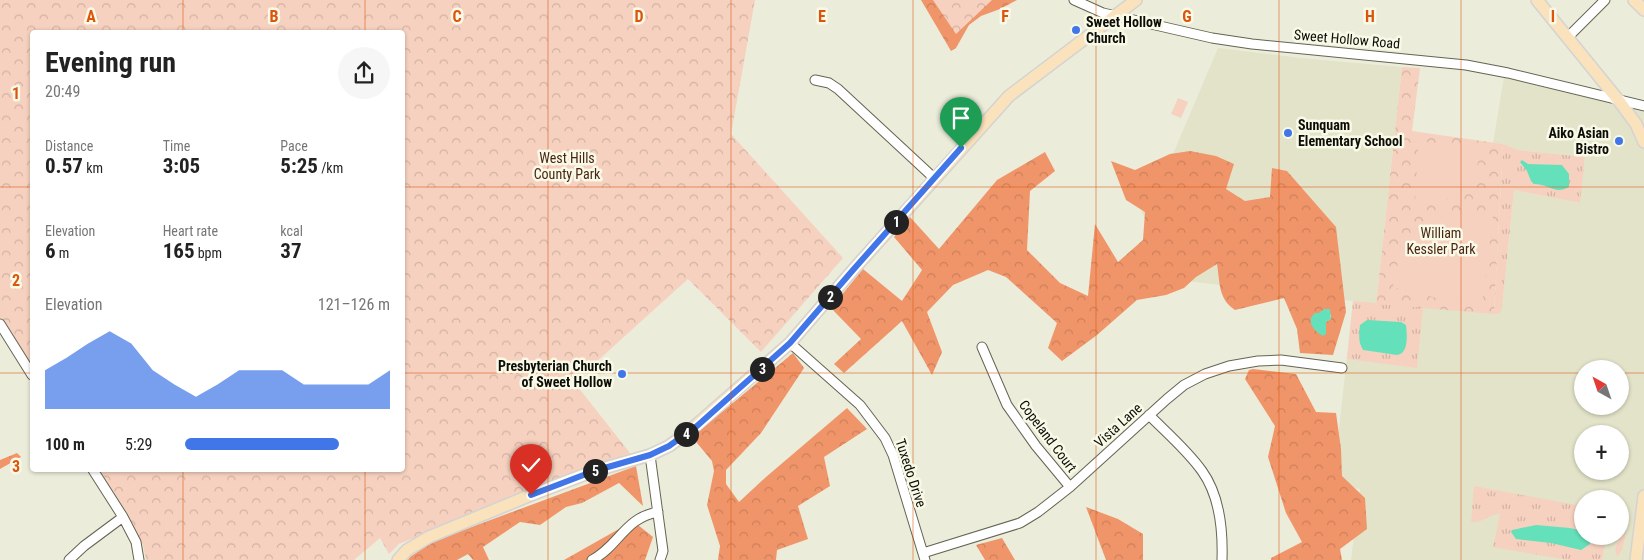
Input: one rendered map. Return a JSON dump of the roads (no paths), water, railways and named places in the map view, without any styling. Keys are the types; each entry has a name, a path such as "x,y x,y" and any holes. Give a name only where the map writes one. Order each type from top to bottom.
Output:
{"main road":[{"path":"398,560 407,550 429,537 594,471 650,455 669,446 697,426 790,343 934,178 1009,96 1136,0"},
{"path":"1537,0 1619,100 1636,124 1644,142"},
{"path":"1634,0 1644,10"},
{"path":"1636,560 1644,496"}],"street":[{"name":"Sweet Hollow Road","path":"1074,0 1103,13 1231,42 1466,65 1513,74 1644,106"},
{"path":"1568,37 1605,0"},
{"path":"815,80 829,83 838,89 934,178"},
{"path":"0,324 30,372"},
{"name":"Tuxedo Drive","path":"790,343 860,405 885,438 893,455 924,557"},
{"name":"Copeland Court","path":"982,348 1007,405 1036,446 1070,487"},
{"name":"Vista Lane","path":"924,557 1020,523 1038,512 1070,487 1184,385 1205,374 1229,366 1258,361 1281,360 1342,368"},
{"path":"1149,416 1202,471 1213,493 1219,514 1222,560"},
{"path":"650,455 662,551 660,560"},
{"path":"94,472 123,517 136,542 139,560"},
{"path":"592,560 608,549 631,523 645,514 658,512"},
{"path":"69,560 84,546 123,517"}],"place":[{"name":"Sweet Hollow Church","path":"1076,30"},
{"name":"Sunquam Elementary School","path":"1288,133"},
{"name":"Aiko Asian Bistro","path":"1619,141"},
{"name":"Presbyterian Church of Sweet Hollow","path":"622,374"}],"park label":[{"name":"West Hills County Park","path":"567,166"},
{"name":"William Kessler Park","path":"1441,242"}]}
